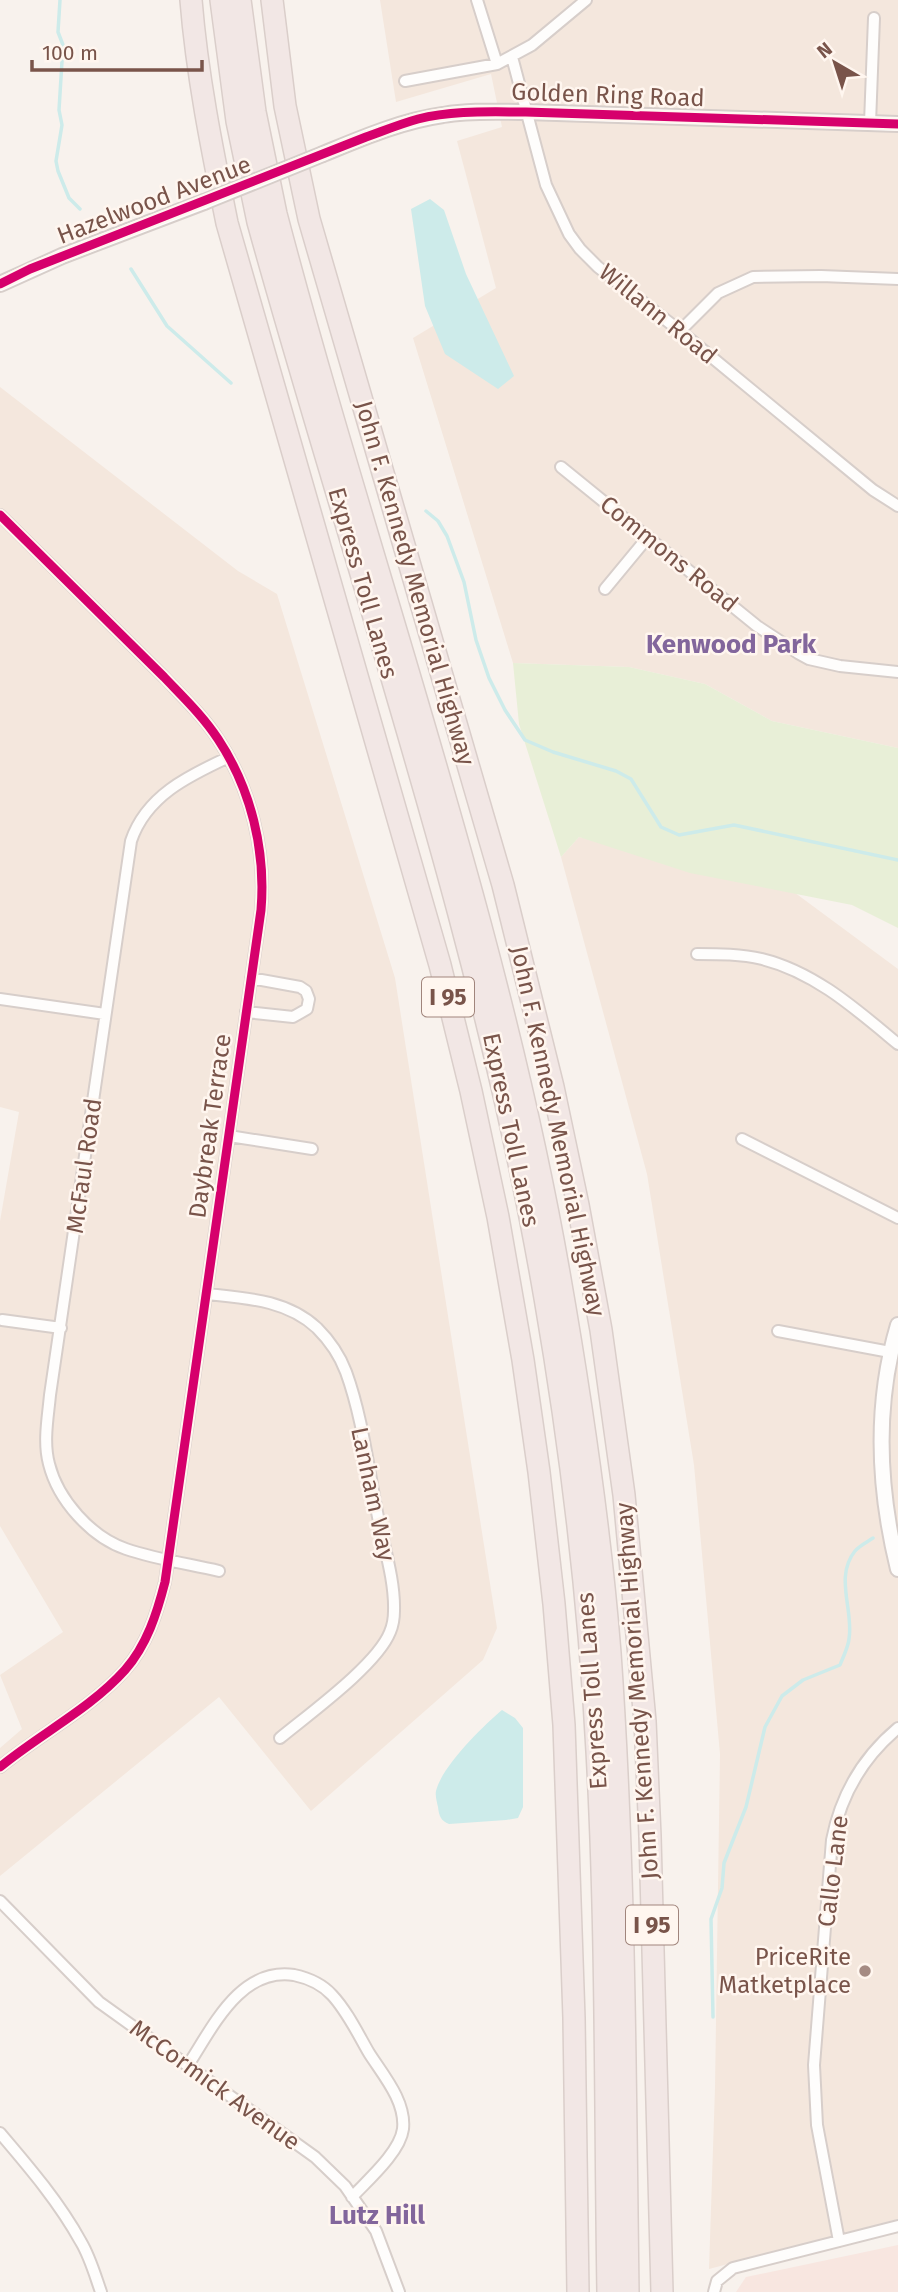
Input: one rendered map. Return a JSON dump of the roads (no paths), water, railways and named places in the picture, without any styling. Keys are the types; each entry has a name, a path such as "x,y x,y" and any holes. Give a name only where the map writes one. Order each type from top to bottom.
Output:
{"highway":[{"name":"I 95","path":"191,0 208,130 227,223 440,965 498,1217 523,1360 553,1591 564,1725 574,2018 578,2292"},
{"name":"Express Toll Lanes","path":"221,0 240,141 258,222 470,953 512,1128 545,1297 575,1503 597,1748 603,1912 608,2292"},
{"name":"Express Toll Lanes","path":"240,0 255,112 276,215 472,894 523,1093 559,1274 593,1492 610,1658 622,1935 628,2292"},
{"name":"John F. Kennedy Memorial Highway","path":"272,0 285,106 309,219 509,910 556,1099 601,1330 624,1495 645,1721 662,2292"}],"street":[{"path":"477,0 497,64"},
{"path":"405,81 497,64 532,45 586,0"},
{"path":"870,123 874,18"},
{"name":"Willann Road","path":"512,57 546,185 569,234 598,267 873,490 898,506"},
{"name":"Golden Ring Road","path":"323,155 419,119 470,112 526,111 898,124"},
{"name":"Hazelwood Avenue","path":"0,284 62,256 323,155"},
{"path":"680,331 704,304 718,293 753,277 898,279"},
{"name":"Commons Road","path":"561,467 757,626 798,653 816,661 840,666 898,672"},
{"name":"Daybreak Terrace","path":"0,516 191,705 217,737 244,789 253,817 262,865 261,910 165,1582 150,1630 125,1669 92,1700 0,1767"},
{"path":"605,589 648,537"},
{"name":"McFaul Road","path":"219,1571 125,1549 109,1542 83,1520 56,1482 49,1464 48,1425 131,841 146,810 166,791 188,776 229,757"},
{"path":"697,954 760,958 795,970 819,982 898,1044"},
{"path":"246,1012 293,1017 307,1009 309,999 306,991 300,987 251,978"},
{"path":"0,999 105,1014"},
{"path":"229,1136 312,1149"},
{"path":"742,1139 898,1219"},
{"name":"Lanham Way","path":"208,1294 262,1301 289,1310 315,1327 335,1351 346,1372 355,1402 391,1579 394,1611 385,1642 360,1670 280,1738"},
{"path":"2,1320 61,1328"},
{"path":"898,1325 890,1352 881,1425 887,1514 898,1569"},
{"path":"778,1331 890,1352"},
{"name":"Callo Lane","path":"839,2241 822,2161 814,2065 832,1840 837,1817 852,1780 867,1759 898,1728"},
{"name":"McCormick Avenue","path":"0,1901 99,2002 315,2157 352,2197 376,2231 399,2292"},
{"path":"188,2065 230,2003 255,1981 283,1974 313,1981 325,1988 346,2014 392,2089 402,2115 403,2131 397,2145 352,2197"},
{"path":"0,2133 41,2181 68,2220 86,2251 101,2292"},
{"path":"714,2292 718,2280 733,2267 898,2226"}],"water":[{"path":"430,199 444,210 466,274 514,376 498,389 445,354 425,306 411,209"},
{"path":"502,1710 515,1718 523,1728 523,1807 518,1818 446,1823 440,1816 436,1797 440,1781 464,1747"}],"waterway":[{"path":"60,0 58,32 63,45 59,110 62,125 56,161 69,198 80,209"},
{"path":"131,269 167,326 231,383"},
{"path":"426,511 438,521 447,536 464,582 476,640 489,678 505,710 525,740 553,752 616,771 631,779 661,827 679,835 734,825 898,860"},
{"path":"713,2017 711,1919 722,1888 724,1863 746,1807 765,1727 782,1696 803,1680 840,1665 848,1646 850,1628 846,1572 855,1551 873,1538"}],"place":[{"name":"PriceRite Matketplace","path":"865,1971"}],"district":[{"name":"Kenwood Park","path":"731,644"},
{"name":"Lutz Hill","path":"377,2215"}]}
